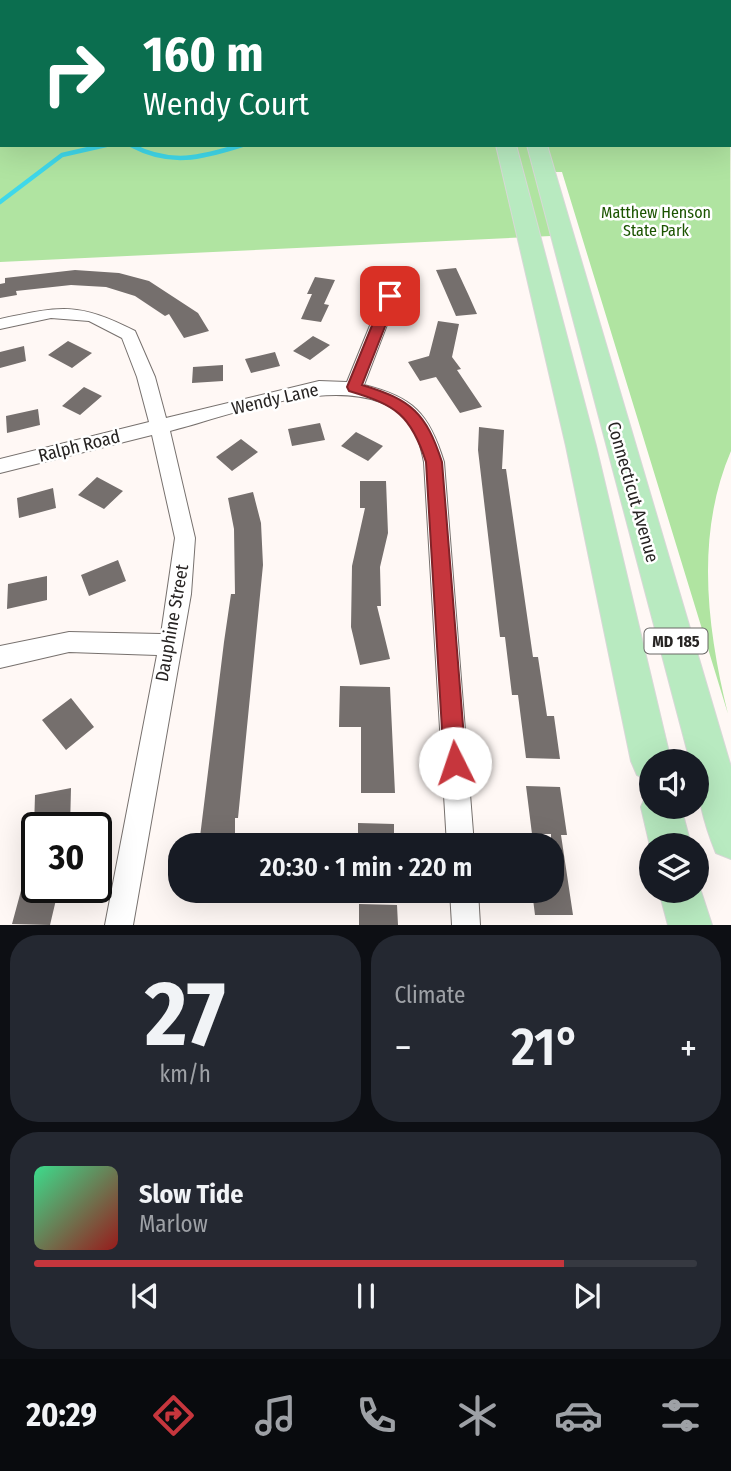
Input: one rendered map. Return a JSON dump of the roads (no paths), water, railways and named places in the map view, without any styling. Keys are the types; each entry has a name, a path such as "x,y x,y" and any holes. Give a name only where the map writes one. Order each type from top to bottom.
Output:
{"main road":[{"name":"Connecticut Avenue","path":"507,147 556,341 648,749"},
{"name":"Connecticut Avenue","path":"538,147 731,838"},
{"path":"564,246 586,265 597,281"},
{"path":"556,341 590,341"},
{"path":"684,903 690,925"}],"street":[{"path":"354,387 390,296"},
{"name":"Dauphine Street","path":"0,324 51,313 92,316 129,335 146,377 175,485 185,538 180,594 168,645 119,925"},
{"name":"Wendy Lane","path":"158,427 305,390 354,387 382,396 407,411 423,429 434,462 460,833"},
{"name":"Ralph Road","path":"0,466 158,427"},
{"path":"0,657 69,642 168,645"},
{"path":"465,903 466,925"}],"waterway":[{"path":"0,202 62,155 97,147"},
{"path":"135,147 172,158 199,156 235,147"}],"park label":[{"name":"Matthew Henson State Park","path":"656,221"}]}
